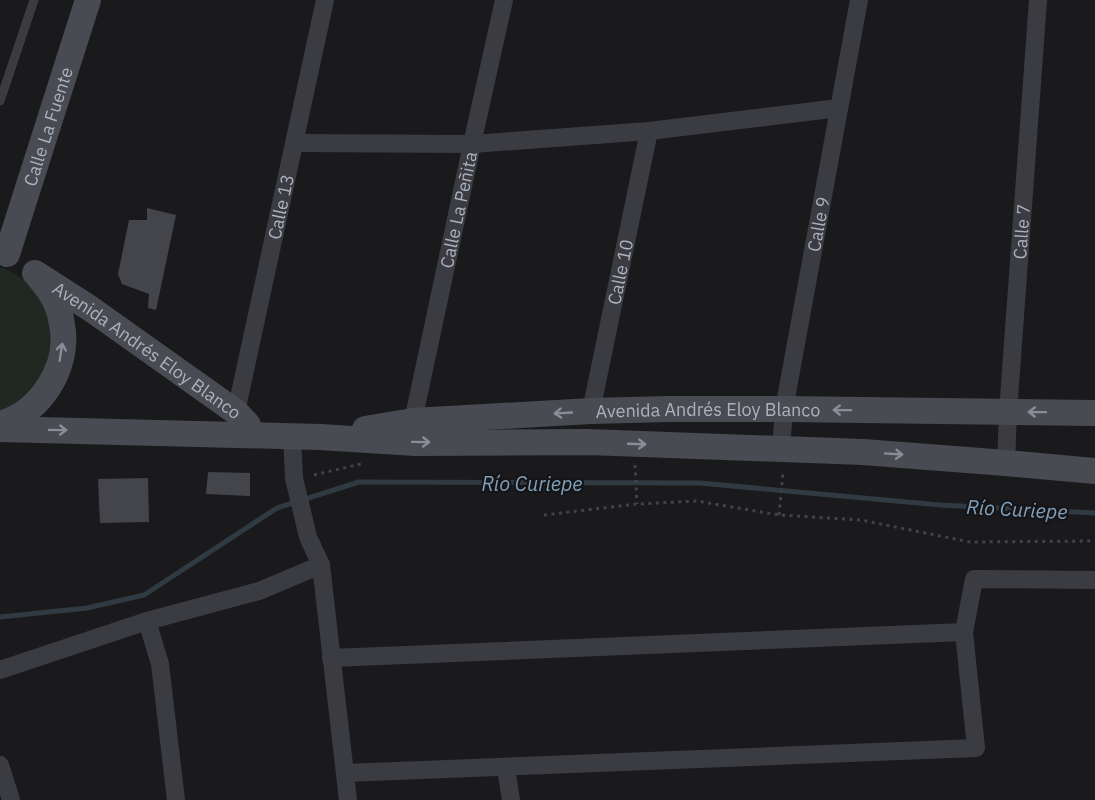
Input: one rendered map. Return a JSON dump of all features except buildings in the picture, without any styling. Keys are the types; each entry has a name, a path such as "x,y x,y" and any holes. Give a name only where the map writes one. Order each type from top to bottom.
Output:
{"main road":[{"name":"Calle La Fuente","path":"4,253 88,0"},
{"name":"Avenida Andrés Eloy Blanco","path":"4,253 22,262 91,309 236,412 248,425 250,435"},
{"path":"0,427 38,401 51,385 59,366 63,346 63,326 58,307 48,288 35,273"},
{"name":"Avenida Andrés Eloy Blanco","path":"320,437 413,421 591,411 784,409 1095,413"},
{"name":"Avenida Andrés Eloy Blanco","path":"0,427 320,437 416,443 588,442 782,460 863,452 1095,471"}],"street":[{"name":"Calle 13","path":"236,412 325,0"},
{"name":"Calle La Peñita","path":"413,421 504,0"},
{"name":"Calle 9","path":"782,460 784,409 859,0"},
{"name":"Calle 7","path":"1006,463 1038,0"},
{"path":"295,143 472,144 649,131 839,108"},
{"name":"Calle 10","path":"591,411 649,131"},
{"path":"292,436 294,478 308,537 321,565 348,800"},
{"path":"0,670 147,621 259,591 321,565"},
{"path":"345,773 976,748 964,632 974,579 1095,580"},
{"path":"147,621 160,664 176,800"},
{"path":"331,658 964,632"},
{"path":"0,765 11,800"},
{"path":"506,768 511,800"}],"lane":[{"path":"0,101 34,0"}],"path":[{"path":"779,515 782,460"},
{"path":"635,461 638,504"},
{"path":"544,515 638,504 697,501 779,515 861,520 970,542 1095,541"}],"shaded area":[{"path":"0,267 16,274 39,298 46,312 50,345 47,361 38,383 24,398 0,412"}],"waterway":[{"name":"Río Curiepe","path":"0,617 87,608 144,595 277,508 359,482 700,483 940,505 1095,513"}]}
